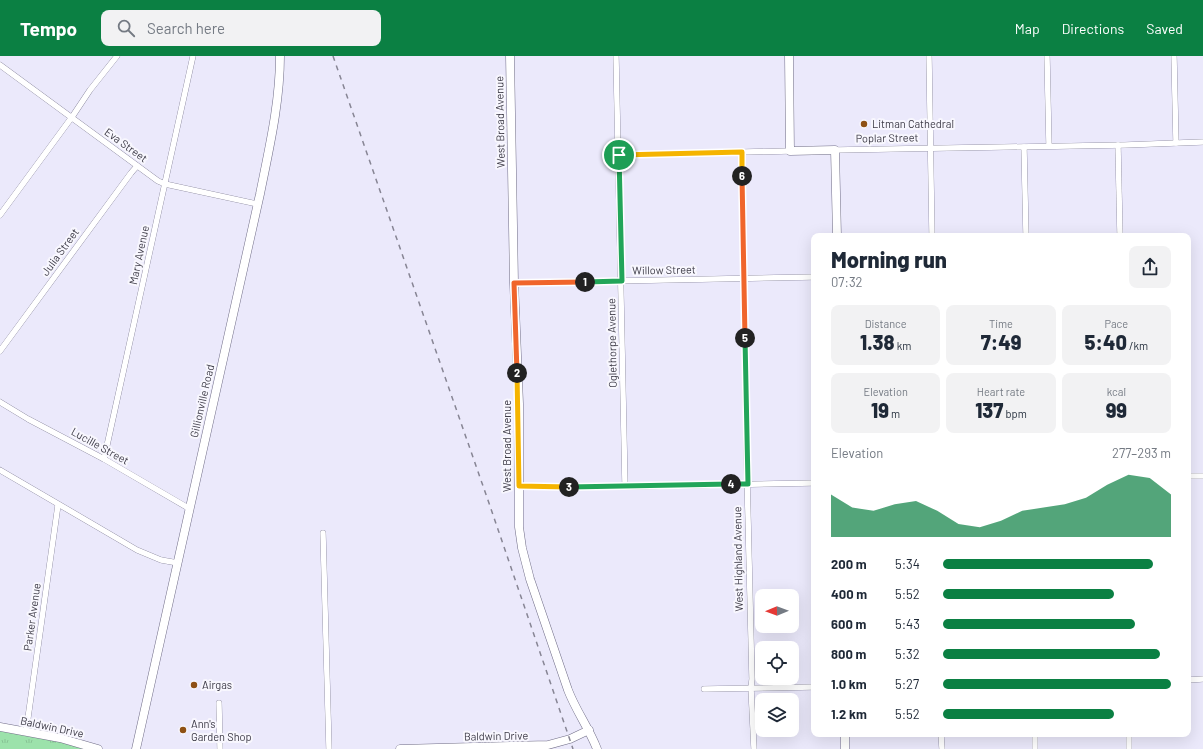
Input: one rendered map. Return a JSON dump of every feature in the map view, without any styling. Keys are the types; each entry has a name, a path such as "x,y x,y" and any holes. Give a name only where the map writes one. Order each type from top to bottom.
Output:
{"street":[{"path":"0,215 90,90 117,56"},
{"name":"Mary Avenue","path":"104,459 193,56"},
{"name":"Gillionville Road","path":"136,749 273,127 279,88 280,56"},
{"name":"West Broad Avenue","path":"510,56 514,283 518,404 519,527 522,548 530,579 572,702 589,730 597,749"},
{"name":"Oglethorpe Avenue","path":"616,56 622,281 625,486"},
{"path":"789,56 790,151"},
{"path":"929,56 932,233"},
{"path":"1047,56 1049,146"},
{"path":"1174,56 1176,143"},
{"name":"Eva Street","path":"0,66 158,181 165,184 257,204"},
{"name":"Poplar Street","path":"619,155 1203,142"},
{"path":"1118,145 1120,233"},
{"path":"1024,147 1026,233"},
{"path":"835,150 837,233"},
{"name":"West Highland Avenue","path":"742,152 752,671 751,688 754,749"},
{"name":"Julia Street","path":"0,351 131,172 137,166"},
{"name":"Willow Street","path":"514,283 811,277"},
{"name":"Lucille Street","path":"0,402 104,459 190,509"},
{"path":"0,470 58,505 151,557 178,563"},
{"path":"1191,476 1203,476"},
{"path":"519,486 811,483"},
{"name":"Parker Avenue","path":"26,732 58,505"},
{"path":"323,533 329,749"},
{"path":"1191,680 1203,680"},
{"path":"704,689 811,687"},
{"path":"219,703 220,749"},
{"name":"Baldwin Drive","path":"0,728 60,738 98,749"},
{"name":"Baldwin Drive","path":"400,749 525,748 558,743 589,730"},
{"path":"845,737 845,749"},
{"path":"941,737 942,749"},
{"path":"1035,737 1035,749"},
{"path":"1129,737 1129,749"}],"green space":[{"path":"0,728 96,749 0,749"}],"railway":[{"path":"333,56 573,749"}],"place":[{"name":"Litman Cathedral","path":"864,124"},
{"name":"Airgas","path":"194,685"},
{"name":"Ann's Garden Shop","path":"183,730"}],"route":[{"path":"742,152 748,484 606,487 519,486 514,283 622,281 619,155 742,152"}]}
